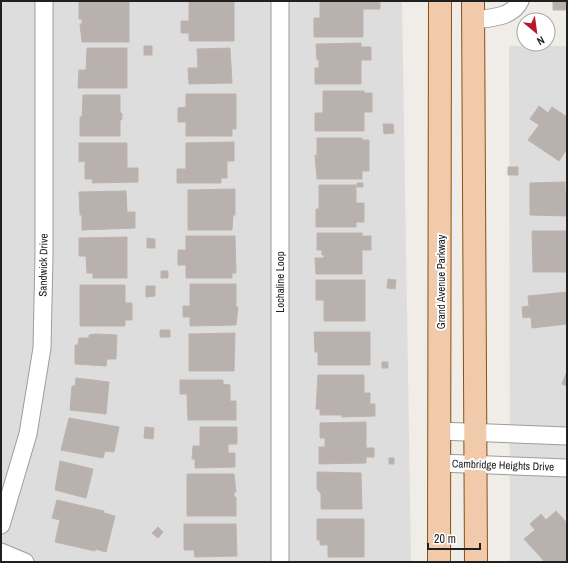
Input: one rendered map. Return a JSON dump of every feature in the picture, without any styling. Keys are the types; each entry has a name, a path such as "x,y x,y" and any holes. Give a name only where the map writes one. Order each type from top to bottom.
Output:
{"main road":[{"name":"Grand Avenue Parkway","path":"439,562 441,331 440,1"},
{"path":"473,10 476,562"}],"street":[{"name":"Sandwick Drive","path":"1,525 28,434 42,348 44,255 44,1"},
{"name":"Lochaline Loop","path":"280,1 280,562"},
{"path":"473,10 502,16 510,12 520,1"},
{"path":"439,431 476,431 567,436"},
{"name":"Cambridge Heights Drive","path":"439,463 476,463 567,468"},
{"path":"1,552 25,562"}],"shaded area":[{"path":"1,1 402,1 411,562 1,562"},
{"path":"509,46 516,46 516,52 556,52 556,46 567,46 567,562 510,562"}],"building":[{"path":"79,1 129,1 129,42 82,42 80,24 82,24 82,19 79,19"},
{"path":"189,1 234,1 234,41 189,41 189,33 181,33 181,21 189,21"},
{"path":"320,1 380,1 380,9 363,9 363,37 314,37 314,18 320,18"},
{"path":"553,1 567,1 567,10 553,10"},
{"path":"361,43 361,47 371,47 371,60 361,60 361,84 315,84 315,68 319,68 316,44"},
{"path":"144,46 152,46 152,55 144,55"},
{"path":"87,48 127,48 127,88 78,88 79,70 86,70"},
{"path":"230,48 232,83 189,84 188,68 198,68 197,49"},
{"path":"323,91 364,91 364,93 372,93 372,112 364,112 364,131 315,131 315,113 323,113"},
{"path":"186,94 236,94 236,129 232,129 232,136 186,136 186,122 178,122 178,108 186,107"},
{"path":"83,95 120,95 120,112 122,114 122,119 120,121 120,136 80,136 80,117 82,117"},
{"path":"539,106 548,113 552,107 567,117 567,149 559,161 528,140 539,125 530,119"},
{"path":"383,124 393,124 394,133 384,134"},
{"path":"317,138 362,138 362,140 369,140 369,171 362,171 362,179 317,179 315,155 317,156"},
{"path":"234,142 234,161 227,161 227,178 221,178 221,183 177,183 177,169 186,169 186,143"},
{"path":"79,143 127,143 127,168 138,168 138,182 92,183 93,179 85,179 85,161 79,162"},
{"path":"508,167 518,167 518,175 508,175"},
{"path":"565,182 565,191 567,191 567,216 530,215 530,183"},
{"path":"357,183 363,183 363,187 357,187"},
{"path":"319,185 356,185 356,203 364,203 364,222 356,222 356,227 316,227 316,209 319,209"},
{"path":"235,189 235,215 233,215 232,230 188,230 188,190"},
{"path":"126,191 127,212 135,212 135,228 82,230 79,192"},
{"path":"532,231 567,231 567,272 533,272"},
{"path":"317,233 362,233 362,236 371,236 371,250 362,250 362,274 316,274 315,258 324,258 324,255 322,255 322,250 317,250"},
{"path":"186,236 235,236 236,273 232,273 232,278 186,278 186,265 178,265 178,250 186,250"},
{"path":"127,237 127,278 93,278 93,273 87,273 86,256 79,256 79,238"},
{"path":"147,238 155,239 155,248 147,248"},
{"path":"161,271 168,271 168,278 161,278"},
{"path":"388,279 396,280 395,289 387,288"},
{"path":"316,280 365,280 365,321 324,321 324,300 316,300"},
{"path":"190,284 236,284 236,307 238,307 236,325 190,326 190,317 183,317 183,306 190,306"},
{"path":"80,285 125,285 125,303 132,303 132,320 125,320 125,326 80,326"},
{"path":"146,286 155,286 155,296 146,297"},
{"path":"567,292 567,324 532,328 531,317 523,318 522,307 529,306 528,296"},
{"path":"160,330 170,330 170,337 160,337"},
{"path":"314,332 370,332 370,365 318,365 318,352 315,352"},
{"path":"235,333 234,371 189,371 189,334"},
{"path":"89,335 117,335 116,359 107,359 106,366 75,364 75,345 78,345 79,338 89,338"},
{"path":"382,362 388,362 388,368 382,368"},
{"path":"567,371 567,386 562,384"},
{"path":"318,375 364,375 364,393 370,393 370,404 375,404 375,416 342,417 342,415 320,415 320,409 316,409"},
{"path":"76,378 109,382 106,414 70,410 72,386 75,386"},
{"path":"180,380 223,380 223,384 230,385 230,401 236,401 236,420 188,420 187,394 180,394"},
{"path":"69,418 119,427 114,452 105,451 103,458 61,450"},
{"path":"366,422 366,448 374,448 374,457 366,457 366,463 319,464 319,447 325,447 325,438 320,438 320,423"},
{"path":"145,427 154,428 153,439 144,438"},
{"path":"200,427 237,427 237,444 228,444 228,453 235,453 235,467 195,468 195,459 192,459 193,446 200,446"},
{"path":"389,458 394,458 394,464 389,464"},
{"path":"60,461 93,469 86,498 55,490"},
{"path":"317,472 361,473 362,509 321,509 321,494 317,489"},
{"path":"187,474 234,474 236,516 187,516"},
{"path":"57,500 104,511 104,513 115,516 106,552 55,542 60,520 52,518"},
{"path":"556,511 567,523 567,562 545,562 524,539 535,530 530,524 541,514 546,520"},
{"path":"317,519 364,519 364,557 328,557 328,545 320,545 320,540 317,540"},
{"path":"184,524 236,524 237,556 195,557 194,550 184,550"},
{"path":"158,527 163,532 158,538 152,533"}]}
